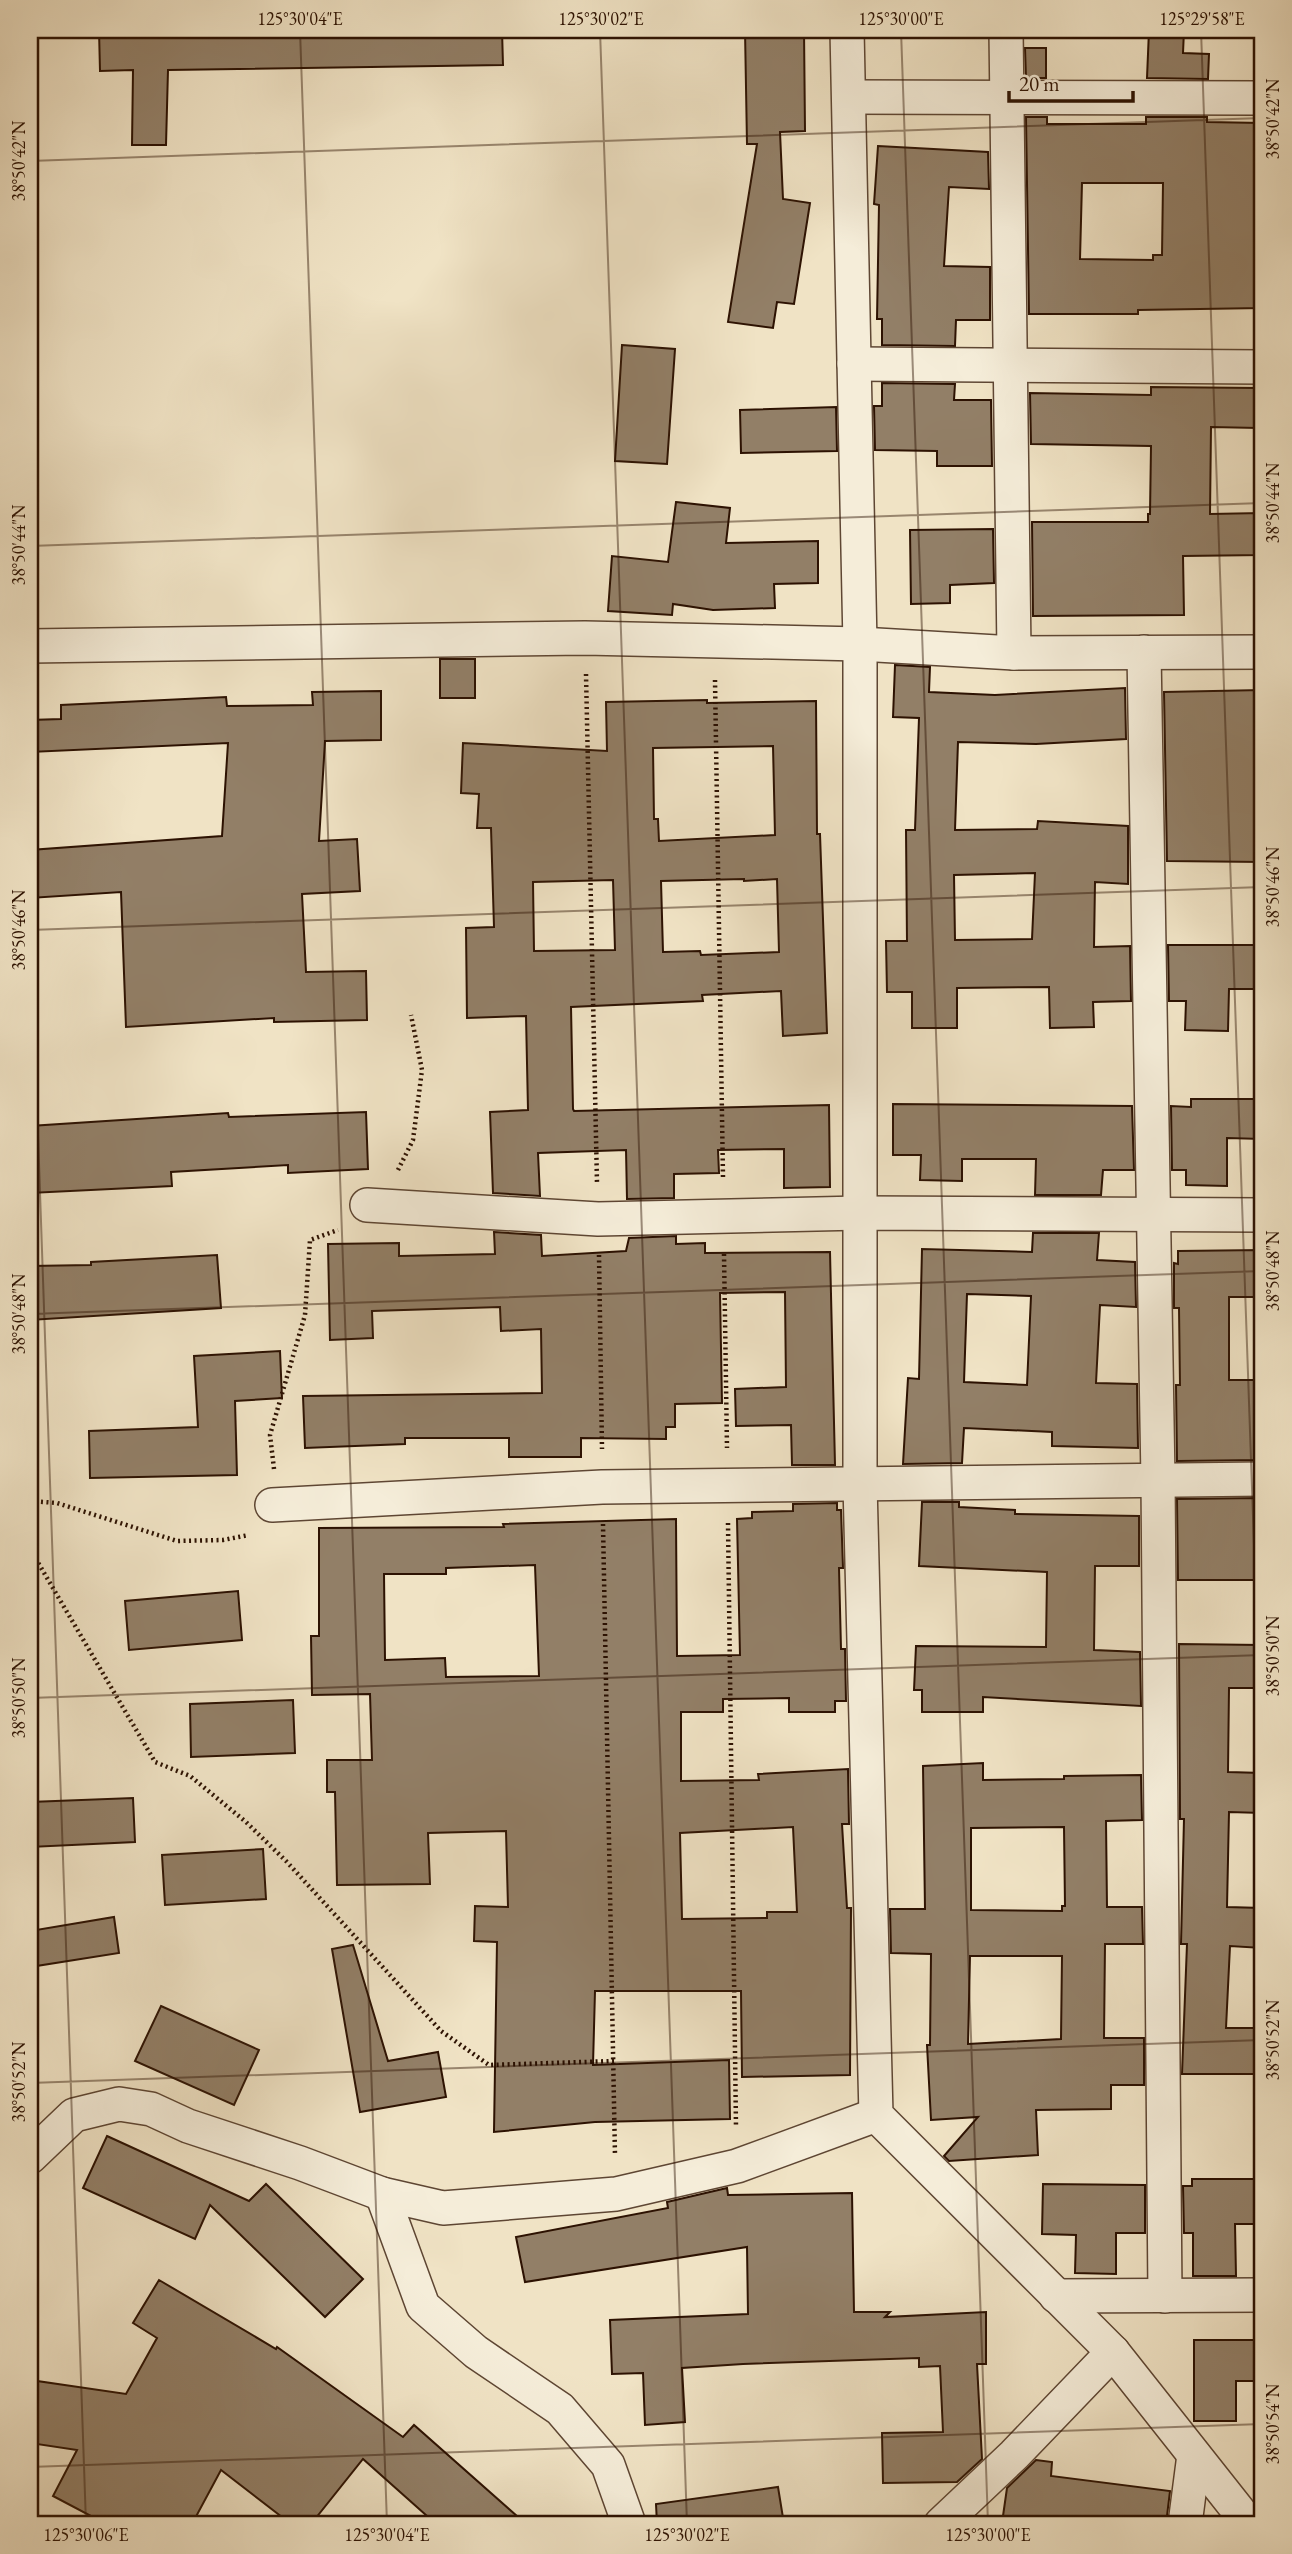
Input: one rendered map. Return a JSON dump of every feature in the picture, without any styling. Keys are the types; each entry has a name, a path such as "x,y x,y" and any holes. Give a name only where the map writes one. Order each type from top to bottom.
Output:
{"street":[{"path":"847,30 860,644 860,1484 876,2115 1113,2352 1249,2524"},
{"path":"1006,30 1014,653"},
{"path":"849,97 1262,98"},
{"path":"854,363 1262,367"},
{"path":"30,646 585,638 860,644 1014,653 1262,652"},
{"path":"1144,652 1158,1480 1166,2296"},
{"path":"367,1205 598,1219 860,1213 1262,1215"},
{"path":"272,1505 602,1487 1262,1479"},
{"path":"30,2157 74,2115 119,2104 151,2109 188,2126 382,2194 443,2208 616,2194 737,2166 876,2115"},
{"path":"382,2194 423,2306 476,2352 560,2409 608,2465 629,2524"},
{"path":"1056,2296 1262,2295"},
{"path":"941,2524 1014,2455 1113,2352"},
{"path":"1185,2524 1194,2455"}],"path":[{"path":"585,638 616,2194"},
{"path":"715,642 737,2166"},
{"path":"30,1501 57,1503 177,1541 244,1537 261,1529 272,1505 275,1478 270,1435 305,1315 310,1240 342,1228 389,1184 413,1140 422,1070 411,1015"},
{"path":"30,1549 155,1762 190,1776 246,1822 287,1862 441,2031 489,2066 614,2061"}],"building":[{"path":"99,30 502,30 503,65 168,70 166,145 132,145 133,70 100,71"},
{"path":"745,30 804,30 805,131 780,132 783,199 810,203 794,304 777,302 773,328 728,322 757,144 747,144"},
{"path":"1149,30 1184,30 1183,53 1209,54 1208,79 1147,78"},
{"path":"1025,48 1046,48 1046,78 1026,78"},
{"path":"1026,117 1047,117 1047,124 1146,124 1146,117 1207,117 1207,122 1262,123 1262,308 1138,310 1138,314 1029,314","holes":["1082,183 1163,183 1162,255 1153,255 1153,260 1080,259"]},
{"path":"878,146 988,152 989,189 949,187 944,266 990,267 990,320 956,320 955,346 882,345 882,319 877,319 879,205 874,204"},
{"path":"622,345 675,349 667,464 615,461"},
{"path":"882,383 955,384 954,400 991,400 992,466 937,466 937,451 875,450 874,406 882,406"},
{"path":"1151,387 1258,388 1258,428 1211,427 1210,514 1262,513 1262,555 1183,556 1184,615 1033,616 1032,522 1148,522 1151,446 1031,444 1030,393 1151,395"},
{"path":"836,407 837,451 741,453 740,410"},
{"path":"676,502 730,508 726,543 818,541 818,583 774,584 775,608 713,610 673,604 672,615 608,611 612,556 668,562"},
{"path":"993,529 994,583 950,585 950,603 911,604 910,530"},
{"path":"440,659 475,659 475,698 440,698"},
{"path":"895,665 930,667 929,692 995,695 1125,688 1126,739 1036,744 958,742 955,830 1037,829 1038,821 1128,826 1128,884 1095,882 1094,947 1130,946 1131,1001 1093,1002 1094,1027 1050,1028 1049,987 957,988 957,1028 912,1028 912,992 887,992 886,941 907,941 906,830 915,830 919,718 893,717","holes":["1035,873 1032,939 955,940 954,875"]},
{"path":"1262,690 1262,862 1167,861 1164,692"},
{"path":"381,691 381,740 325,741 319,841 357,839 360,891 302,894 306,972 366,971 367,1020 274,1022 274,1018 126,1027 121,892 30,898 30,850 222,836 228,743 30,752 30,720 61,719 61,705 226,697 227,706 313,705 312,692"},
{"path":"816,701 817,834 820,834 827,1033 783,1036 781,991 702,995 703,1001 571,1007 573,1109 829,1105 830,1187 784,1188 784,1149 718,1150 719,1173 674,1174 674,1198 627,1199 626,1150 538,1153 540,1196 493,1193 490,1112 528,1110 526,1016 467,1018 466,928 494,927 491,828 477,828 479,794 461,793 463,743 607,751 606,702","holes":["773,746 775,835 659,841 658,819 654,819 653,748","777,879 779,952 701,955 700,951 663,952 661,881","613,880 615,950 534,951 533,882"]},
{"path":"1168,945 1262,945 1262,989 1229,989 1228,1031 1185,1030 1186,1001 1169,1001"},
{"path":"1191,1099 1262,1099 1262,1139 1227,1138 1227,1186 1186,1185 1186,1170 1172,1170 1171,1106 1191,1107"},
{"path":"893,1104 1132,1106 1134,1170 1103,1170 1101,1195 1035,1195 1036,1159 962,1159 962,1181 920,1180 921,1155 893,1155"},
{"path":"366,1112 368,1169 288,1173 288,1165 171,1172 172,1186 30,1193 30,1126 228,1113 229,1117"},
{"path":"494,1232 541,1235 542,1256 626,1251 629,1238 676,1236 676,1244 705,1243 705,1253 830,1252 835,1465 792,1465 791,1425 736,1426 735,1389 786,1387 785,1292 720,1293 722,1403 675,1404 675,1427 666,1427 666,1439 581,1438 581,1457 509,1457 509,1438 405,1438 405,1444 305,1448 303,1396 542,1393 541,1329 501,1331 500,1307 372,1311 373,1338 330,1340 328,1244 399,1243 399,1256 495,1254"},
{"path":"1033,1233 1099,1233 1097,1260 1135,1262 1136,1307 1100,1305 1096,1383 1137,1384 1138,1448 1052,1446 1052,1432 964,1428 962,1463 903,1464 908,1378 919,1379 922,1249 1032,1252","holes":["967,1294 1031,1296 1027,1385 964,1382"]},
{"path":"1262,1250 1262,1297 1229,1297 1229,1380 1262,1380 1260,1460 1177,1461 1179,1308 1174,1308 1174,1263 1178,1264 1178,1251"},
{"path":"217,1255 221,1308 30,1320 30,1266 91,1265 91,1262"},
{"path":"280,1351 282,1398 235,1401 237,1475 90,1478 89,1431 198,1427 194,1356"},
{"path":"1260,1498 1262,1580 1178,1580 1177,1499"},
{"path":"922,1502 959,1502 959,1507 1015,1510 1015,1514 1139,1516 1139,1566 1095,1566 1094,1650 1140,1652 1141,1706 983,1697 983,1712 922,1712 922,1690 914,1690 916,1646 1046,1647 1047,1572 919,1566"},
{"path":"837,1503 837,1510 841,1510 841,1649 845,1649 846,1701 835,1701 835,1712 789,1712 789,1698 723,1699 723,1712 681,1712 681,1781 759,1780 758,1774 848,1769 849,1824 842,1824 847,1908 851,1908 850,2075 742,2077 741,1991 595,1991 593,2065 729,2060 730,2119 595,2122 494,2132 497,1942 474,1941 475,1906 508,1907 506,1831 428,1833 430,1884 337,1885 335,1792 327,1792 327,1760 372,1760 370,1694 312,1695 311,1636 319,1636 319,1528 504,1527 503,1524 676,1519 677,1656 740,1655 737,1519 752,1518 752,1512 793,1511 793,1504","holes":["535,1565 539,1676 446,1677 445,1658 385,1660 384,1574 446,1574 446,1568","793,1827 797,1912 767,1912 767,1918 682,1919 680,1833"]},
{"path":"238,1591 242,1640 129,1650 125,1601"},
{"path":"1179,1644 1262,1645 1262,1688 1229,1688 1228,1772 1262,1773 1262,1813 1229,1812 1227,1907 1262,1908 1262,1948 1230,1946 1226,2028 1262,2028 1262,2074 1182,2074 1187,1944 1181,1944 1184,1819 1180,1819"},
{"path":"293,1700 295,1753 191,1757 190,1704"},
{"path":"983,1763 983,1780 1141,1775 1142,1820 1106,1821 1107,1907 1142,1907 1143,1944 1105,1944 1104,2038 1144,2038 1144,2085 1111,2085 1111,2109 1036,2110 1038,2155 949,2161 944,2156 978,2117 931,2120 927,2045 930,2045 931,1954 891,1953 890,1909 925,1909 923,1766","holes":["1064,1827 1065,1906 1062,1906 1062,1911 971,1910 971,1828","970,1956 1062,1956 1061,2039 968,2044"]},
{"path":"133,1798 135,1842 30,1847 30,1802"},
{"path":"263,1849 266,1899 165,1905 162,1855"},
{"path":"114,1917 119,1953 30,1967 30,1931"},
{"path":"353,1945 388,2061 438,2052 446,2097 360,2112 332,1949"},
{"path":"161,2006 259,2050 234,2105 135,2061"},
{"path":"107,2136 249,2201 266,2184 363,2279 325,2317 210,2205 195,2239 83,2188"},
{"path":"1192,2179 1262,2179 1262,2224 1235,2224 1236,2276 1193,2276 1193,2233 1184,2233 1183,2186 1192,2186"},
{"path":"1043,2184 1145,2185 1145,2233 1116,2233 1116,2274 1075,2273 1076,2235 1042,2234"},
{"path":"727,2188 728,2195 852,2193 854,2312 890,2312 885,2317 986,2312 986,2364 977,2364 982,2459 957,2482 883,2483 882,2433 943,2432 940,2366 919,2367 919,2358 682,2368 685,2422 645,2425 643,2373 612,2374 610,2320 748,2314 747,2247 525,2282 516,2237 668,2208 667,2202"},
{"path":"159,2280 276,2349 277,2347 403,2437 414,2425 526,2524 436,2524 363,2459 311,2524 291,2524 221,2470 192,2524 106,2524 53,2496 77,2450 30,2443 30,2380 126,2394 157,2338 133,2323"},
{"path":"1194,2340 1262,2340 1262,2381 1236,2381 1236,2421 1194,2421"},
{"path":"1036,2460 1052,2462 1051,2476 1170,2491 1166,2524 1067,2524 1003,2516 1007,2488"},
{"path":"778,2487 784,2524 657,2524 656,2504"}]}
